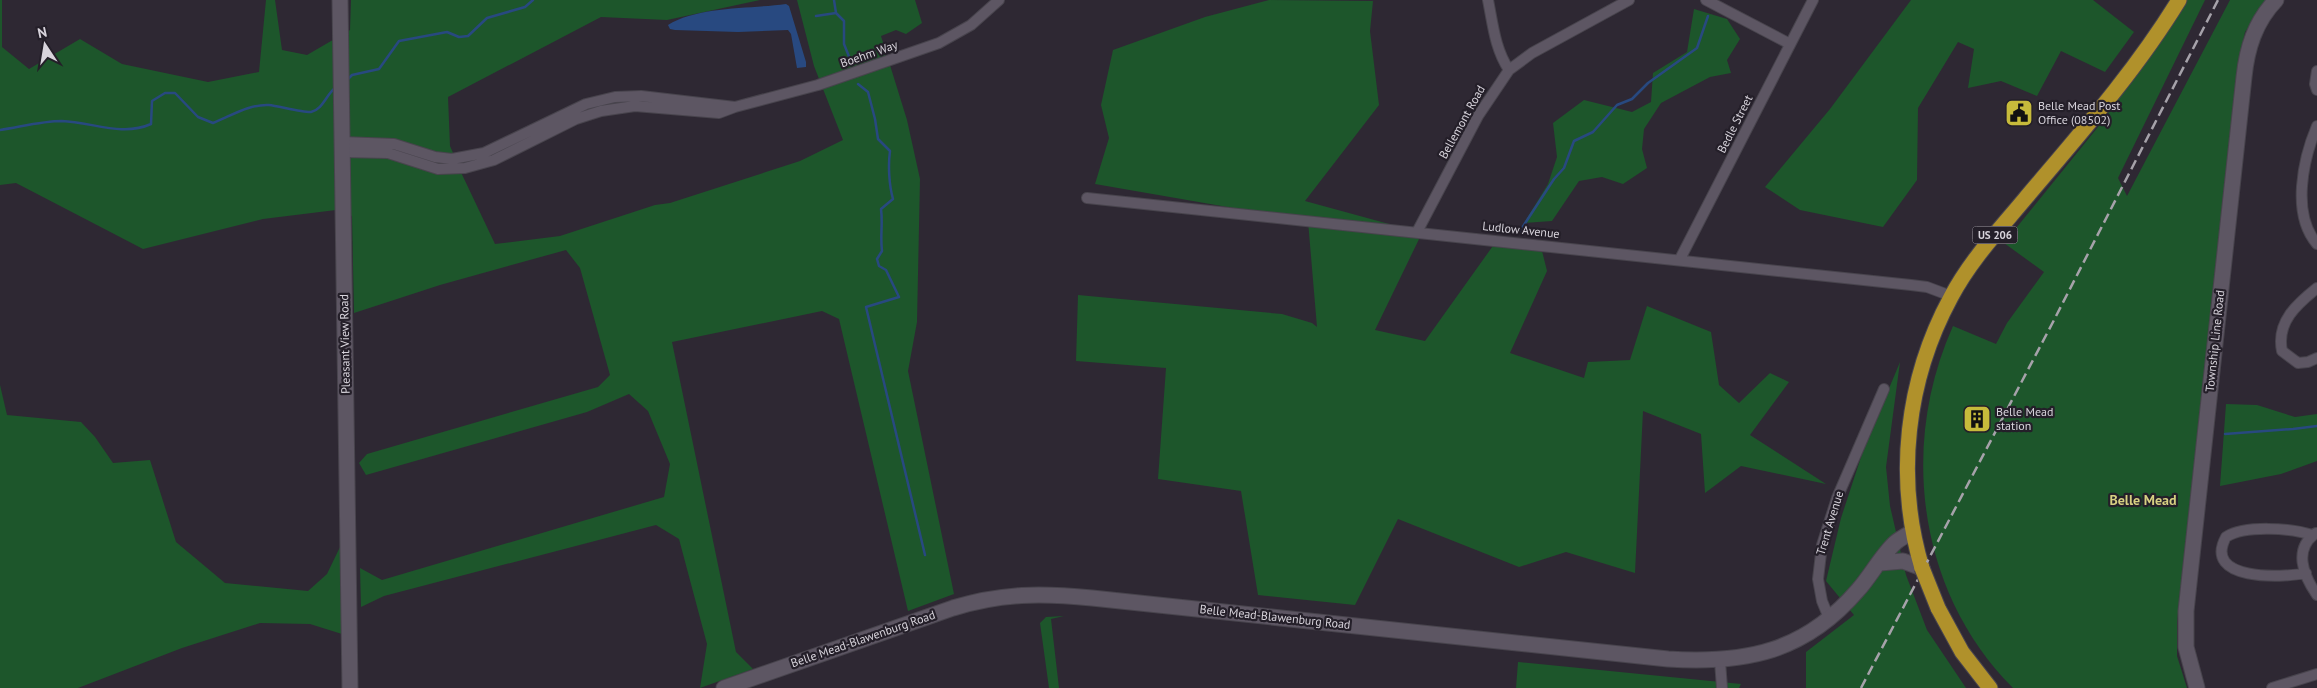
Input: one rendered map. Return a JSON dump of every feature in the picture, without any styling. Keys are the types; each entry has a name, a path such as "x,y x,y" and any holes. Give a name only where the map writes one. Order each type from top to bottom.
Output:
{"highway":[{"name":"US 206","path":"1990,688 1962,652 1948,628 1922,568 1912,532 1909,512 1908,445 1916,389 1931,339 1951,296 1988,243 2133,67 2179,0"}],"street":[{"name":"Pleasant View Road","path":"340,0 350,688"},
{"name":"Boehm Way","path":"582,111 620,107 719,113 818,85 939,43 971,26 998,0"},
{"path":"1488,0 1501,58 1509,70"},
{"name":"Bellemont Road","path":"1417,232 1478,116 1509,70 1532,53 1629,0"},
{"path":"1706,0 1790,44"},
{"name":"Bedle Street","path":"1680,259 1813,0"},
{"name":"Township Line Road","path":"2197,688 2186,647 2186,611 2244,77 2250,41 2265,14 2276,0"},
{"path":"2317,71 2315,84 2317,90"},
{"name":"Boehm Way","path":"342,147 394,144 452,169 478,166 494,160 582,111 615,97 650,97 735,107"},
{"path":"650,97 651,108"},
{"path":"2317,126 2306,161 2302,196 2304,220 2310,235 2317,244"},
{"name":"Ludlow Avenue","path":"1087,198 1680,259 1927,287 1951,296"},
{"path":"2317,288 2304,299 2283,323 2280,342 2282,351 2298,363 2308,362 2317,358"},
{"name":"Trent Avenue","path":"1829,618 1822,601 1818,579 1822,545 1837,498 1884,389"},
{"path":"2306,573 2282,576 2237,572 2231,568 2222,556 2222,544 2226,536 2241,532 2288,530 2315,534"},
{"path":"1829,618 1858,590 1896,542 1912,532"},
{"path":"2315,534 2304,544 2301,554 2306,573 2317,595"},
{"path":"1880,563 1898,560 1922,568"},
{"name":"Belle Mead-Blawenburg Road","path":"724,688 953,608 980,600 1027,594 1080,597 1668,659 1720,661 1744,658 1780,647 1804,636 1829,618"},
{"path":"1720,661 1722,688"},
{"path":"2272,688 2317,674"}],"green space":[{"path":"0,0 2,0 2,47 29,69 80,39 122,64 208,82 259,72 266,0 275,0 282,50 307,55 350,30 351,0 760,0 667,20 601,17 448,97 450,146 457,162 475,159 493,152 494,154 458,166 495,244 560,236 800,161 843,140 814,66 797,0 915,0 922,23 906,34 896,30 881,36 907,120 920,179 917,322 908,371 954,594 908,611 839,319 822,311 672,342 736,652 753,669 700,688 707,644 679,539 656,525 384,596 361,607 360,568 382,580 664,497 670,464 648,411 629,394 587,412 366,475 359,463 367,454 598,387 610,375 580,268 566,250 440,285 354,313 352,216 336,210 263,219 143,249 16,183 0,185"},
{"path":"1269,0 1373,1 1370,31 1379,105 1305,201 1422,233 1375,330 1425,341 1495,243 1541,247 1547,271 1510,353 1584,378 1588,362 1630,360 1647,306 1711,332 1719,385 1739,403 1770,373 1789,382 1750,435 1826,484 1741,466 1705,493 1701,434 1643,411 1635,573 1566,552 1519,567 1398,519 1355,605 1258,595 1241,491 1158,479 1166,368 1076,361 1078,295 1282,314 1312,323 1317,327 1308,221 1095,184 1109,138 1101,105 1113,50 1205,17"},
{"path":"1911,0 2093,0 2134,32 2105,72 2061,51 2037,96 2001,81 1968,88 1974,49 1958,42 1918,108 1917,180 1883,227 1800,210 1765,187 1830,109"},
{"path":"2187,0 2205,0 2118,178 2127,196 2230,0 2267,0 2245,32 2240,56 2177,622 2177,656 2187,688 2013,688 1981,650 1956,608 1938,563 1927,516 1923,468 1926,420 1936,372 1953,326 1996,344 2007,323 2044,272 2004,243 2102,122"},
{"path":"1694,9 1727,19 1740,39 1727,60 1731,73 1710,77 1661,103 1644,129 1642,149 1647,168 1623,184 1602,177 1579,181 1552,221 1524,223 1548,184 1557,157 1553,123 1584,100 1632,112 1651,102 1653,73 1687,52"},
{"path":"1900,362 1886,467 1890,506 1906,575 1927,630 1966,688 1806,688 1806,652 1854,615 1826,581 1841,518 1863,451"},
{"path":"0,385 7,415 81,422 95,437 113,463 150,460 176,542 225,583 308,591 327,574 340,547 342,634 310,624 260,623 182,648 78,688 0,688"},
{"path":"2226,404 2257,405 2295,417 2317,414 2317,461 2281,474 2220,486"},
{"path":"1064,616 1051,619 1059,688 1049,688 1040,623 1046,617"},
{"path":"1518,662 1741,684 1739,688 1516,688"}],"water":[{"path":"786,4 789,6 806,67 797,68 791,34 788,30 738,32 675,30 670,29 668,25 694,14 709,11"}],"waterway":[{"path":"348,79 352,75 379,69 399,41 447,32 459,37 468,36 487,18 525,7 533,0"},
{"path":"834,0 836,13 844,21 844,44 850,59"},
{"path":"816,16 836,13"},
{"path":"1520,231 1554,179 1564,168 1574,141 1593,132 1617,105 1632,99 1648,83 1697,48 1708,16"},
{"path":"858,84 868,92 878,139 890,151 889,175 893,199 881,209 882,251 877,259 879,266 886,270 899,297 866,307 925,555"},
{"path":"0,130 54,121 118,129 140,128 151,124 152,101 165,93 175,93 198,117 213,123 247,108 262,105 311,112 319,108 335,88"},
{"path":"2225,434 2317,426"}],"railway":[{"path":"1861,688 2053,322 2218,0"}],"place":[{"name":"Belle Mead Post Office (08502)","path":"2019,113"},
{"name":"Belle Mead station","path":"1977,419"}],"district":[{"name":"Belle Mead","path":"2143,500"}]}
